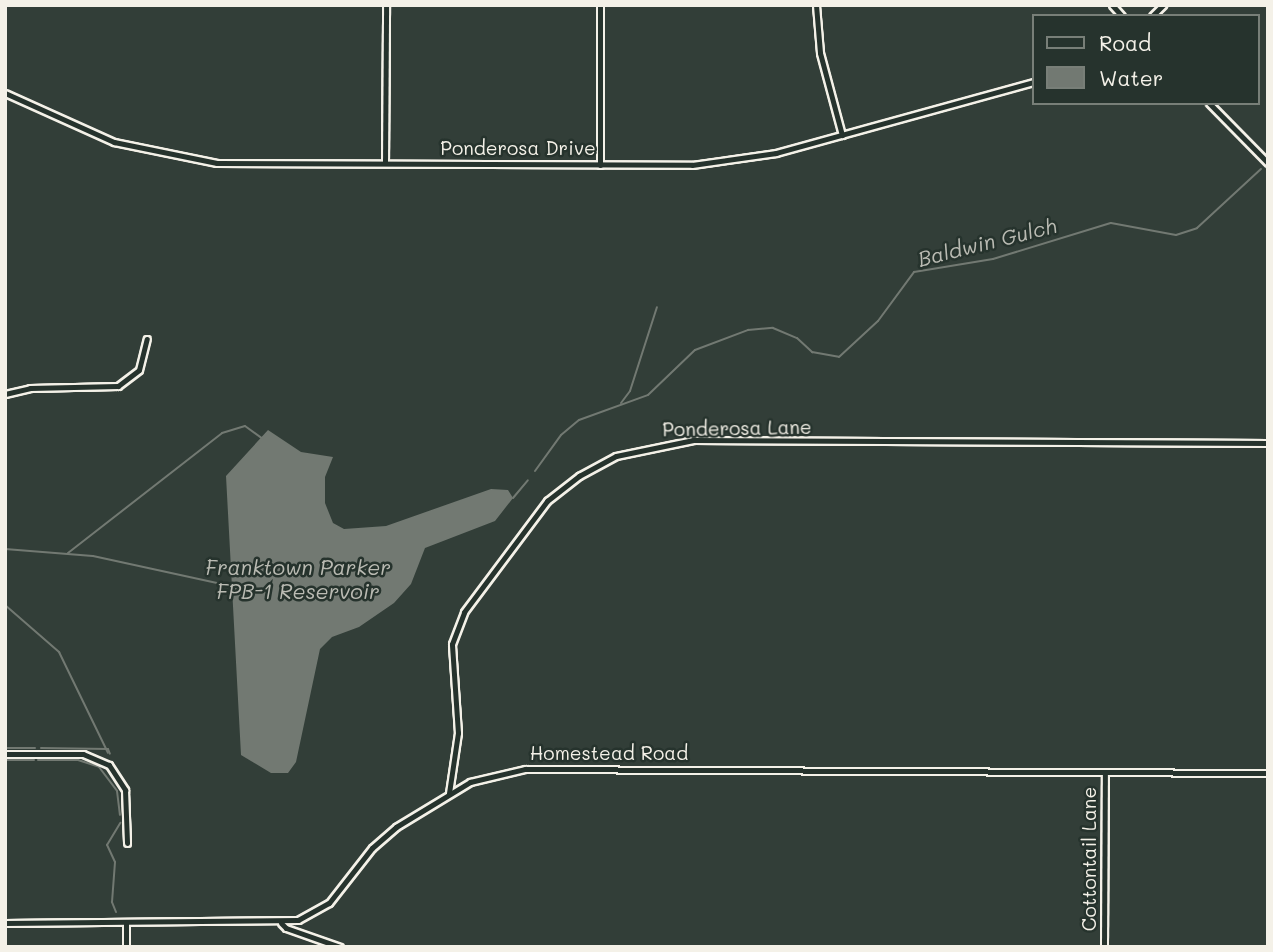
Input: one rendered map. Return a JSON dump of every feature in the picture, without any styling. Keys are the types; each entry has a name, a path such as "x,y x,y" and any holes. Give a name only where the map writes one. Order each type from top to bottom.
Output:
{"street":[{"path":"385,163 386,5"},
{"path":"600,5 600,165"},
{"path":"816,5 820,53 842,135"},
{"name":"Ponderosa Drive","path":"5,93 93,135 169,157 231,165 600,165 731,162 842,135 1032,82"},
{"path":"1211,105 1268,163"},
{"path":"5,394 30,388 118,386 139,370 147,339"},
{"name":"Ponderosa Lane","path":"449,793 458,733 452,644 464,612 547,502 579,476 616,456 694,440 1268,443"},
{"path":"5,754 83,754 105,762 125,790 127,844"},
{"name":"Homestead Road","path":"5,923 281,922 322,909 387,834 449,793 497,773 552,766 1268,773"},
{"name":"Cottontail Lane","path":"1104,947 1105,772"},
{"path":"126,922 126,947"},
{"path":"281,922 286,928 340,947"}],"water":[{"name":"Franktown Parker FPB-1 Reservoir","path":"268,430 301,452 333,457 325,477 325,503 333,523 344,529 386,526 491,489 508,490 513,498 495,521 425,548 411,584 394,603 359,627 332,637 320,649 296,762 288,773 271,773 241,755 226,476"}],"waterway":[{"name":"Baldwin Gulch","path":"535,471 561,435 579,420 648,395 695,350 748,330 773,328 797,338 812,352 839,357 878,321 914,272 993,259 1111,223 1176,235 1197,228 1261,169"},
{"path":"621,403 630,391 657,307"},
{"path":"68,553 222,433 245,426 263,439"},
{"name":"Baldwin Gulch","path":"513,498 528,480"},
{"name":"Baldwin Gulch","path":"5,549 93,556 231,586"},
{"path":"5,605 59,652 108,753"},
{"path":"5,748 35,748"},
{"path":"41,748 108,749 110,754"},
{"path":"5,760 34,760"},
{"path":"38,760 78,760 99,767 117,791 120,815"},
{"path":"116,912 112,902 115,862 107,845 120,823"}]}
